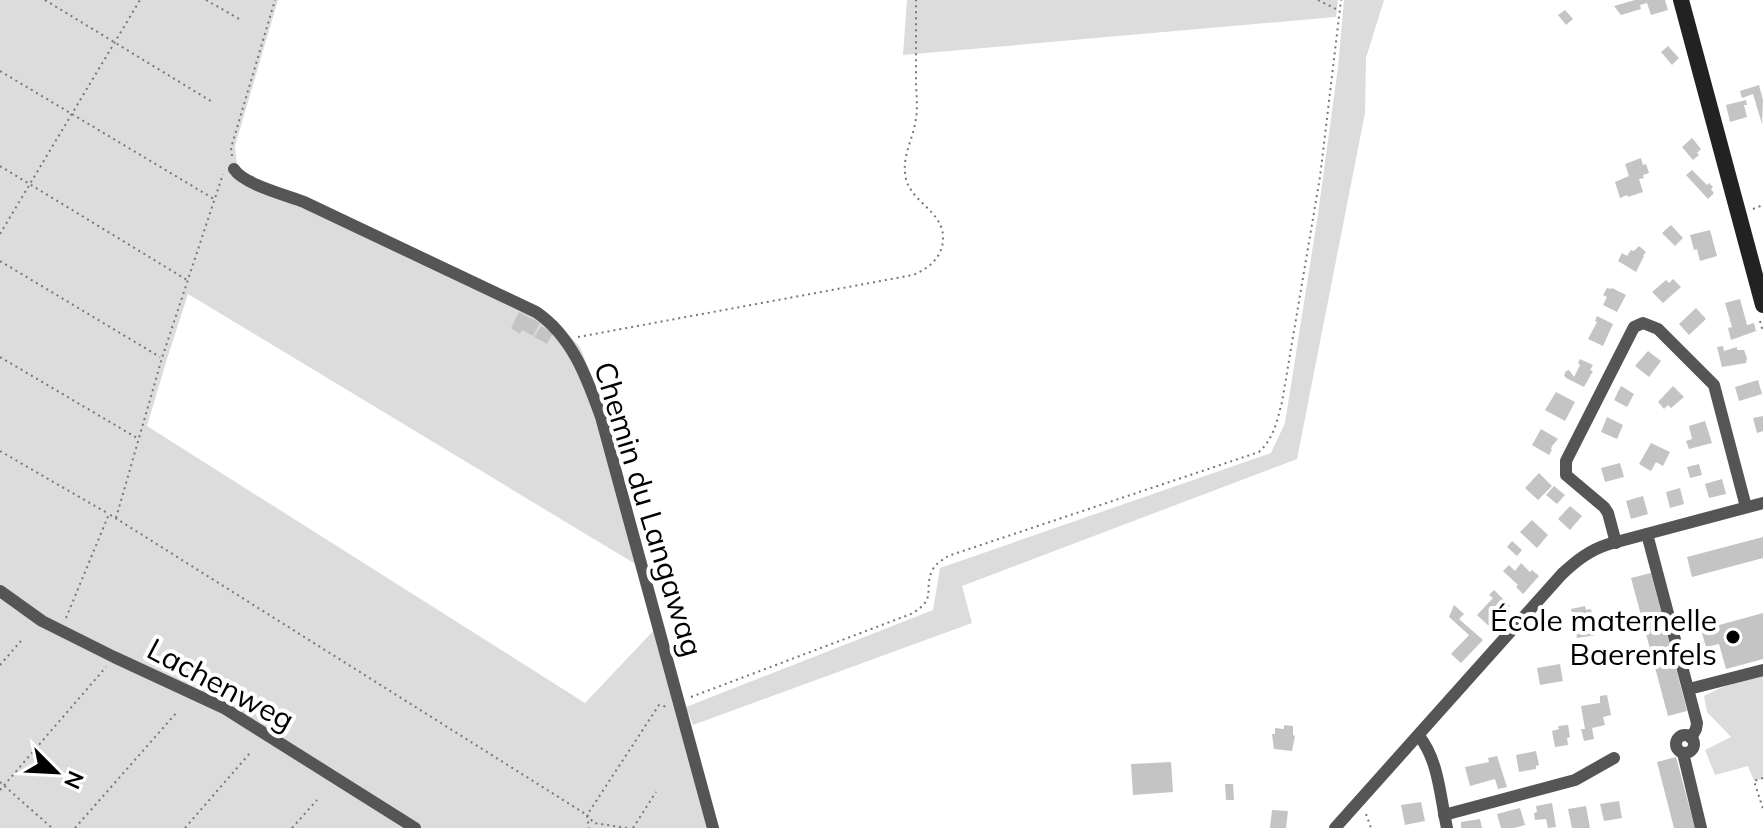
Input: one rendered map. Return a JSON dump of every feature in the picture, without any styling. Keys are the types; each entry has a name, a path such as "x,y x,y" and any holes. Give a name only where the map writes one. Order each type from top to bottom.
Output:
{"main road":[{"path":"1681,0 1763,305"}],"street":[{"name":"Chemin du Langawag","path":"234,169 236,174 255,183 304,202 536,312 553,324 565,339 591,387 601,417 713,828"},
{"path":"1616,543 1608,513 1566,475 1566,461 1634,327 1643,323 1658,329 1714,385 1746,507"},
{"path":"1335,828 1577,560 1616,543 1763,503"},
{"path":"1647,534 1697,723 1691,738 1693,748 1683,753 1701,828"},
{"name":"Lachenweg","path":"0,591 42,621 224,708 415,828"},
{"path":"1689,689 1763,670"},
{"path":"1419,736 1433,761 1445,821 1575,780 1614,758"}],"path":[{"path":"45,0 214,103"},
{"path":"0,234 140,0"},
{"path":"206,0 239,19"},
{"path":"116,518 162,358 231,154 275,0"},
{"path":"565,339 913,275 932,264 939,255 943,241 941,224 914,195 904,174 916,118 916,0"},
{"path":"1318,0 1339,11"},
{"path":"589,828 587,815 659,705 680,706 911,614 924,605 933,570 948,556 1259,452 1267,444 1274,433 1282,402 1317,192 1341,0"},
{"path":"0,71 214,199"},
{"path":"0,166 189,280"},
{"path":"0,261 162,358"},
{"path":"0,357 139,439"},
{"path":"0,451 116,518 587,815 594,823 627,828"},
{"path":"61,630 109,514"},
{"path":"0,665 21,641"},
{"path":"0,790 114,657"},
{"path":"75,828 178,711"},
{"path":"185,828 250,753"},
{"path":"1763,778 1754,781 1763,809"},
{"path":"0,782 52,828"},
{"path":"633,828 656,792"},
{"path":"292,828 317,800"}],"shaded area":[{"path":"0,0 278,0 235,146 238,174 500,294 542,308 580,347 613,430 642,568 188,294 147,426 585,703 656,628 716,828 0,828"},
{"path":"907,0 1338,0 1336,17 903,55"},
{"path":"1344,0 1384,0 1366,58 1365,113 1297,459 962,586 972,623 693,725 686,707 933,610 940,568 1271,453 1285,423 1318,214"},
{"path":"1763,674 1763,778 1754,781 1748,766 1715,775 1705,750 1731,737 1707,712 1704,696"}],"building":[{"path":"1635,0 1665,0 1668,10 1651,15 1647,3 1640,5 1641,9 1621,15 1614,6"},
{"path":"1565,10 1573,19 1566,25 1558,15"},
{"path":"1668,46 1679,58 1672,65 1661,52"},
{"path":"1759,85 1763,100 1762,124 1753,94 1742,98 1740,91"},
{"path":"1746,100 1747,117 1730,122 1726,105"},
{"path":"1692,138 1701,149 1693,160 1682,147"},
{"path":"1641,158 1649,173 1639,179 1643,192 1620,198 1615,182 1629,176 1625,164"},
{"path":"1692,170 1713,187 1714,193 1708,199 1686,175"},
{"path":"1671,225 1683,238 1675,246 1662,233"},
{"path":"1710,230 1717,256 1700,261 1690,235"},
{"path":"1639,246 1646,252 1636,272 1618,261 1622,253 1627,256"},
{"path":"1673,279 1681,287 1663,303 1652,292 1666,280 1669,283"},
{"path":"1607,288 1626,295 1617,312 1603,305"},
{"path":"1740,299 1747,325 1754,323 1756,331 1731,340 1728,328 1732,327 1725,303"},
{"path":"1696,308 1706,319 1689,335 1679,324"},
{"path":"519,312 540,323 533,336 522,330 520,334 511,328"},
{"path":"1597,316 1613,324 1603,346 1588,339"},
{"path":"541,326 553,333 547,344 534,337"},
{"path":"1723,346 1724,351 1737,347 1737,350 1744,350 1746,363 1722,367 1717,347"},
{"path":"1648,351 1661,361 1649,377 1635,366"},
{"path":"1580,359 1593,365 1584,387 1564,375 1569,370 1574,377"},
{"path":"1758,380 1762,394 1739,401 1735,387"},
{"path":"1621,386 1634,394 1627,407 1614,400"},
{"path":"1673,386 1684,397 1671,408 1668,405 1664,409 1658,402"},
{"path":"1556,392 1575,402 1565,421 1545,410"},
{"path":"1763,416 1763,431 1757,433 1753,418"},
{"path":"1607,417 1623,425 1617,439 1601,432"},
{"path":"1705,421 1712,443 1689,449 1686,441 1692,439 1689,426"},
{"path":"1541,429 1558,439 1549,455 1532,445"},
{"path":"1651,443 1670,452 1663,466 1656,462 1651,471 1639,464"},
{"path":"1620,463 1624,477 1605,482 1601,468"},
{"path":"1699,464 1702,475 1690,478 1687,467"},
{"path":"1539,473 1552,486 1538,500 1525,488"},
{"path":"1722,479 1726,494 1709,498 1705,484"},
{"path":"1554,486 1565,495 1557,504 1546,495"},
{"path":"1680,488 1684,504 1670,508 1666,492"},
{"path":"1643,496 1648,514 1631,519 1626,501"},
{"path":"1570,506 1582,516 1570,530 1558,519"},
{"path":"1532,520 1548,535 1537,548 1520,532"},
{"path":"1763,537 1763,558 1692,577 1687,557"},
{"path":"1512,541 1522,550 1517,556 1507,547"},
{"path":"1521,563 1539,576 1523,594 1503,571 1509,565 1515,571"},
{"path":"1651,573 1687,711 1668,716 1631,578"},
{"path":"1494,590 1510,606 1490,627 1477,615 1493,598 1489,595"},
{"path":"1454,605 1464,614 1459,619 1483,640 1461,663 1451,654 1469,635 1449,617"},
{"path":"1585,606 1586,610 1591,609 1596,635 1577,638 1571,609"},
{"name":"École maternelle Baerenfels","path":"1763,613 1763,659 1726,669 1719,644 1706,647 1701,630"},
{"path":"1560,664 1563,681 1540,685 1537,668"},
{"path":"1607,695 1611,715 1603,717 1605,725 1592,728 1594,739 1584,741 1581,706 1600,703 1600,696"},
{"path":"1284,725 1293,726 1292,751 1274,749 1272,734 1275,734 1275,728 1284,729"},
{"path":"1568,725 1568,745 1555,747 1552,731 1559,729 1558,726"},
{"path":"1536,751 1539,765 1536,769 1519,772 1516,755"},
{"path":"1497,756 1507,787 1498,789 1495,779 1470,786 1465,767 1489,762 1488,758"},
{"path":"1676,757 1695,828 1674,828 1657,762"},
{"path":"1171,762 1173,792 1133,795 1131,764"},
{"path":"1225,784 1233,784 1234,800 1226,800"},
{"path":"1619,801 1622,818 1604,821 1600,804"},
{"path":"1421,802 1425,821 1405,825 1401,805"},
{"path":"1552,803 1556,827 1548,828 1546,819 1535,820 1534,813 1537,812 1536,806"},
{"path":"1586,806 1590,828 1572,828 1568,809"},
{"path":"1520,808 1525,825 1501,828 1497,814"},
{"path":"1272,810 1288,811 1286,828 1270,828"},
{"path":"1480,819 1482,828 1461,828 1461,822"}],"place":[{"name":"École maternelle Baerenfels","path":"1733,637"}]}
